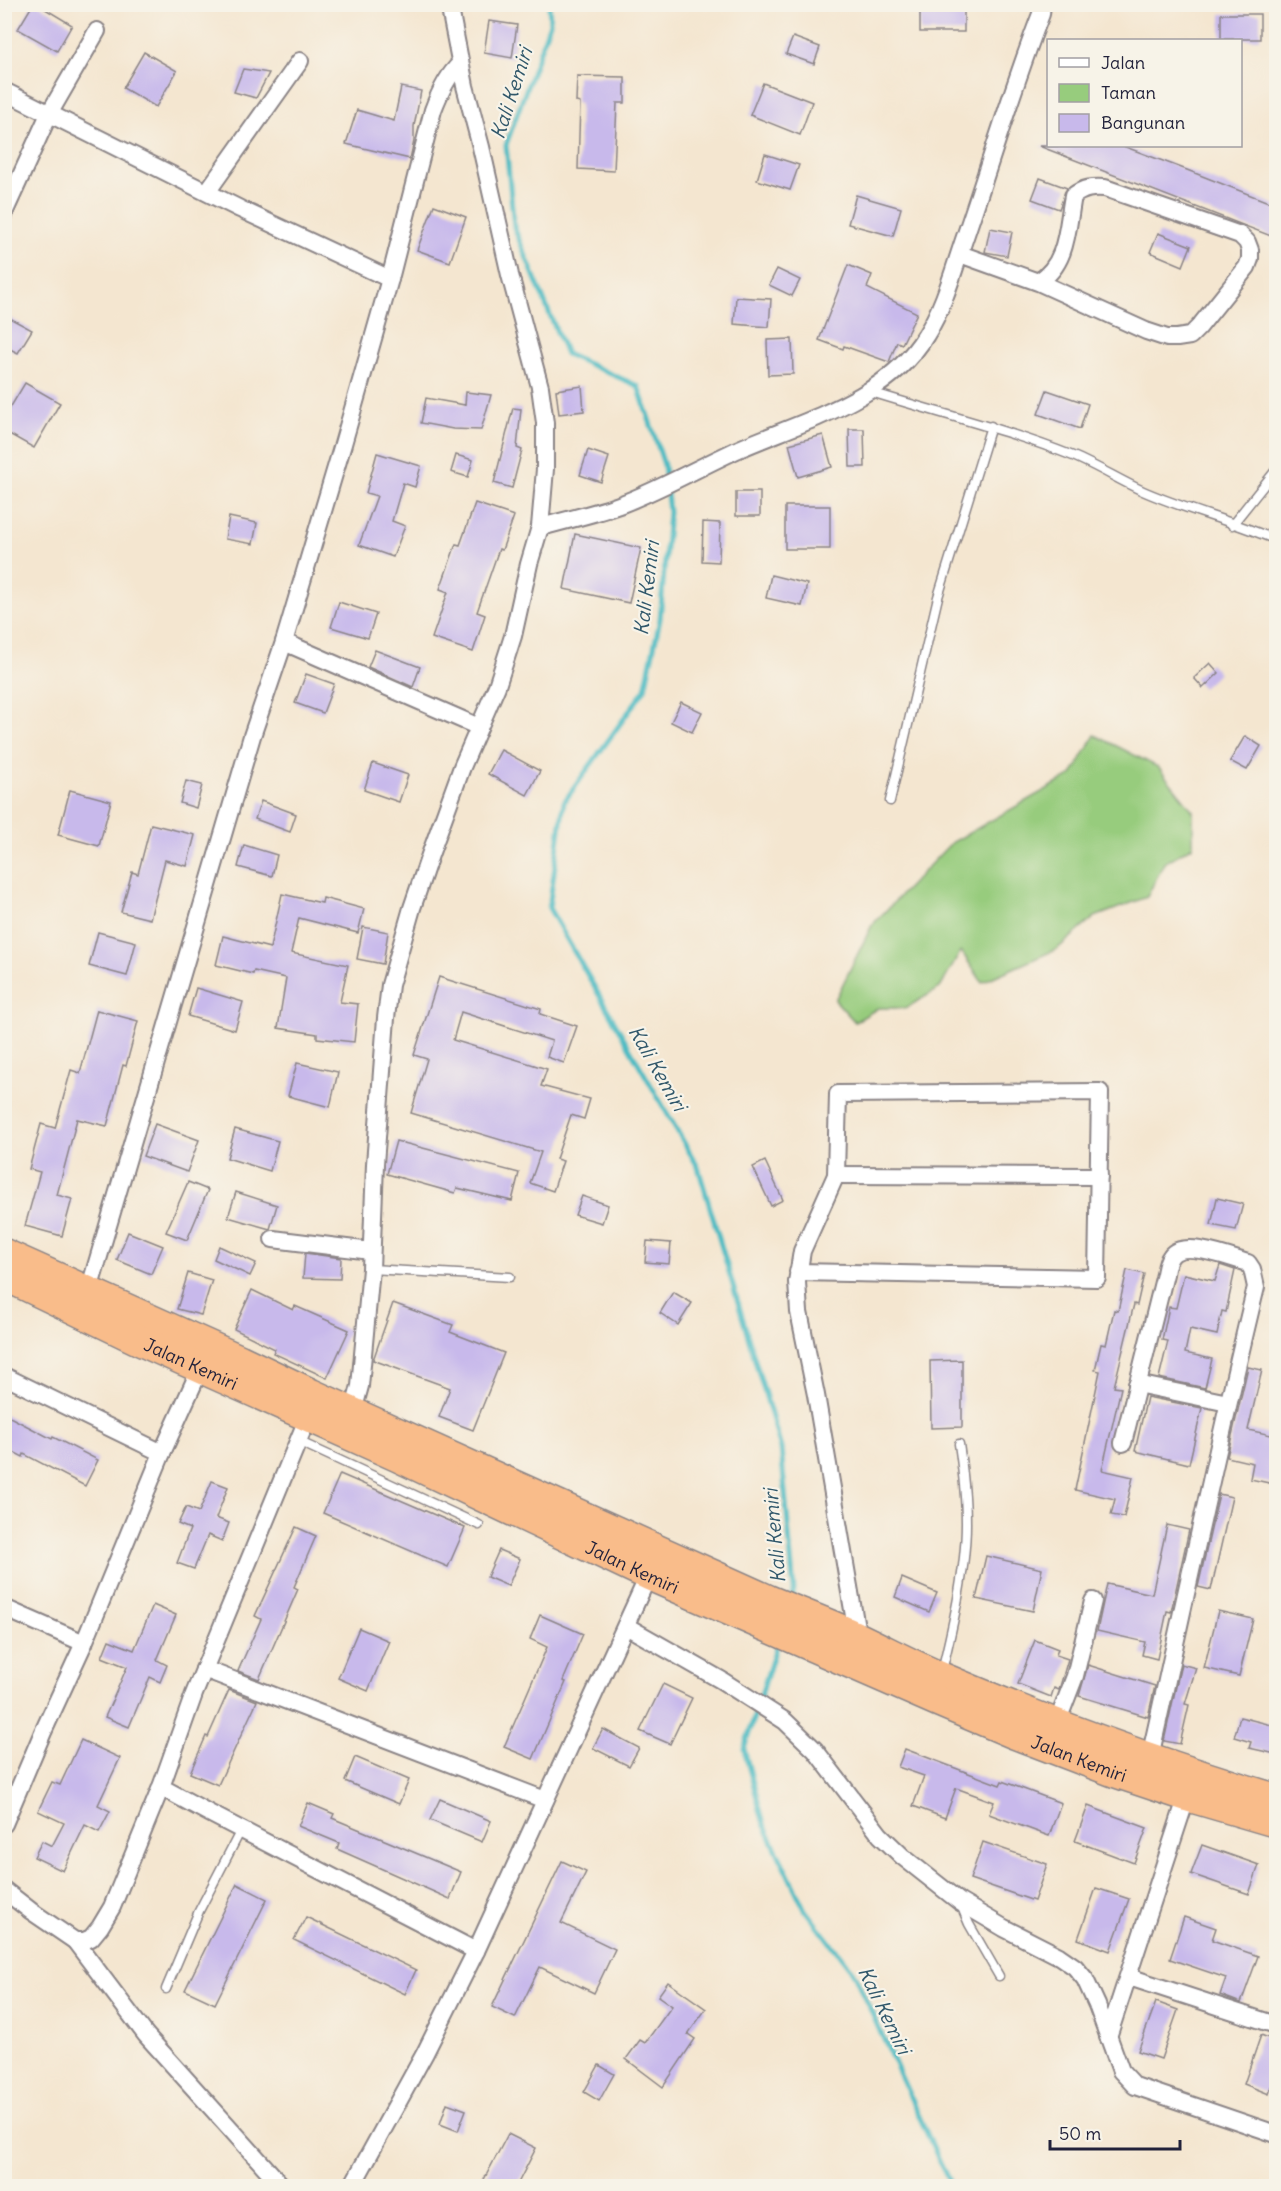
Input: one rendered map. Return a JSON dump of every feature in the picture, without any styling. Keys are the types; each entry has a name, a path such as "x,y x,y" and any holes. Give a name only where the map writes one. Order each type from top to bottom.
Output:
{"highway":[{"name":"Jalan Kemiri","path":"4,1254 201,1367 303,1429 350,1424"},
{"name":"Jalan Kemiri","path":"4,1275 86,1302 350,1424 466,1488 654,1562 762,1610 1200,1776 1276,1799"},
{"name":"Jalan Kemiri","path":"844,1641 1013,1733 1115,1772 1276,1822"}],"street":[{"path":"350,1424 360,1386 371,1269 375,1164 390,985 430,855 462,767 508,653 540,527 546,446 543,405 460,64 449,4"},
{"path":"540,527 603,510 814,419 867,391 901,365 926,337 937,316 1041,14 1042,4"},
{"path":"4,213 49,114 97,31"},
{"path":"207,192 300,61"},
{"path":"86,1302 252,736 284,642 343,444 390,279 433,111 444,85 460,64"},
{"path":"4,91 207,192 390,279"},
{"path":"960,254 1038,282 1146,331 1167,338 1178,338 1190,336 1218,305 1246,267 1250,259 1250,250 1247,242 1240,235 1105,188 1093,187 1081,190 1073,196 1064,246 1057,266 1038,282"},
{"path":"284,642 479,727"},
{"path":"798,1272 1096,1278 1100,1092 838,1094 836,1175 802,1251 798,1272 799,1312 816,1395 844,1641"},
{"path":"836,1175 1099,1176"},
{"path":"273,1239 371,1251"},
{"path":"1123,1443 1165,1274 1172,1255 1178,1250 1189,1248 1248,1263 1252,1269 1256,1287 1150,1757"},
{"path":"4,1824 84,1643 162,1453 201,1367"},
{"path":"4,1376 162,1453"},
{"path":"1137,1384 1228,1403"},
{"path":"75,1941 91,1938 112,1907 161,1787 204,1669 303,1429"},
{"path":"352,2187 425,2054 476,1951 654,1562"},
{"path":"1057,1723 1075,1676 1093,1601"},
{"path":"4,1608 84,1643"},
{"path":"626,1626 684,1658 785,1721 815,1750 880,1835 930,1880 960,1902 1075,1967 1085,1979 1097,2005 1121,2071 1135,2086 1276,2134"},
{"path":"204,1669 544,1800"},
{"path":"161,1787 476,1951"},
{"path":"1108,2037 1187,1796"},
{"path":"4,1890 75,1941 146,2035 282,2187"},
{"path":"1129,1977 1276,2025"}],"lane":[{"path":"867,391 991,426 1072,456 1143,491 1276,540"},
{"path":"890,801 938,597 991,426"},
{"path":"1232,525 1276,470"},
{"path":"371,1269 510,1277"},
{"path":"303,1429 479,1525"},
{"path":"940,1677 964,1560 966,1537 965,1486 959,1444"},
{"path":"166,1989 199,1911 241,1830"},
{"path":"960,1902 969,1924 999,1976"}],"green space":[{"path":"1095,735 1158,767 1193,811 1193,846 1164,863 1147,897 1095,917 1057,949 982,982 961,951 940,988 906,1008 878,1008 855,1022 835,1000 872,925 951,843 1072,775"}],"building":[{"path":"33,4 37,4 72,25 57,51 18,29"},
{"path":"920,5 964,5 964,32 920,32"},
{"path":"1221,14 1260,14 1260,39 1221,39"},
{"path":"489,21 517,25 512,58 484,53"},
{"path":"793,37 820,47 814,64 786,54"},
{"path":"144,52 177,71 156,107 123,88"},
{"path":"243,69 269,73 256,98 234,92"},
{"path":"577,76 625,77 625,103 617,103 614,171 578,169 580,103 576,102"},
{"path":"763,83 812,102 800,135 750,115"},
{"path":"401,87 421,91 410,159 346,144 357,110 394,121"},
{"path":"1039,146 1126,147 1187,170 1276,205 1276,238"},
{"path":"765,154 799,165 790,190 757,180"},
{"path":"1040,178 1067,188 1059,209 1032,199"},
{"path":"856,195 901,208 893,236 848,224"},
{"path":"434,205 466,217 450,262 417,250"},
{"path":"990,228 1012,232 1007,256 985,252"},
{"path":"1158,233 1191,246 1183,266 1150,252"},
{"path":"848,265 872,275 867,288 917,313 902,344 897,342 889,362 819,340"},
{"path":"777,269 800,280 792,296 769,285"},
{"path":"736,297 771,299 769,327 734,324"},
{"path":"4,315 32,330 18,353 4,346"},
{"path":"792,339 793,374 768,375 767,340"},
{"path":"25,383 60,403 34,448 4,431 4,418"},
{"path":"582,386 584,411 559,414 556,390"},
{"path":"1047,390 1088,404 1080,429 1038,414"},
{"path":"466,392 491,395 481,430 453,429 421,423 426,398 465,405"},
{"path":"513,408 521,409 517,448 522,450 512,488 494,483"},
{"path":"849,429 864,429 865,467 850,467"},
{"path":"823,435 832,467 798,477 789,444"},
{"path":"588,450 609,457 601,482 580,475"},
{"path":"377,453 421,466 415,487 403,483 392,521 405,526 393,557 359,545 377,496 366,493"},
{"path":"456,455 473,460 468,477 451,472"},
{"path":"736,492 760,492 760,516 736,516"},
{"path":"475,503 514,516 502,550 499,549 477,612 485,615 473,652 432,638 448,592 440,589 456,544 460,545"},
{"path":"785,506 830,506 830,549 785,549"},
{"path":"229,517 257,523 253,544 225,539"},
{"path":"703,522 720,523 719,562 702,561"},
{"path":"575,534 641,548 629,603 564,589"},
{"path":"771,575 807,584 802,606 766,598"},
{"path":"339,602 376,614 368,638 331,627"},
{"path":"375,650 420,667 413,687 368,667"},
{"path":"1210,663 1219,673 1203,688 1194,678"},
{"path":"306,674 334,684 323,713 295,703"},
{"path":"681,702 702,712 692,732 671,722"},
{"path":"1245,736 1261,746 1247,770 1230,761"},
{"path":"501,750 540,771 527,795 488,774"},
{"path":"373,763 408,775 399,802 364,790"},
{"path":"186,781 202,785 196,808 180,803"},
{"path":"70,790 111,801 99,846 58,835"},
{"path":"261,801 296,814 290,832 255,819"},
{"path":"151,824 195,835 187,866 165,860 150,919 121,912 132,872 138,874"},
{"path":"244,845 277,855 272,876 238,867"},
{"path":"282,894 322,903 323,898 364,909 358,933 299,918 291,953 348,965 340,1002 358,1004 354,1042 317,1038 317,1034 278,1028 286,978 254,971 253,974 216,965 223,936 270,948"},
{"path":"363,927 388,932 383,964 357,959"},
{"path":"98,932 136,942 127,976 89,966"},
{"path":"439,977 541,1009 540,1014 577,1026 564,1063 547,1057 552,1041 461,1012 453,1040 547,1069 541,1086 590,1099 584,1119 571,1115 556,1159 563,1161 553,1191 530,1183 541,1152 411,1113 427,1059 414,1055"},
{"path":"196,988 243,1002 235,1030 188,1016"},
{"path":"97,1010 138,1021 126,1066 123,1065 107,1126 77,1119 57,1195 72,1199 62,1236 25,1226 40,1172 29,1169 41,1124 55,1128 71,1070 80,1073"},
{"path":"297,1063 338,1072 330,1107 288,1096"},
{"path":"155,1124 199,1140 187,1172 143,1156"},
{"path":"235,1129 278,1141 270,1171 227,1158"},
{"path":"396,1141 519,1173 512,1201 457,1188 455,1193 387,1174"},
{"path":"765,1161 783,1200 771,1206 753,1167"},
{"path":"188,1182 208,1190 187,1240 166,1232"},
{"path":"236,1192 277,1205 270,1229 228,1217"},
{"path":"582,1196 608,1205 602,1223 575,1215"},
{"path":"1217,1198 1243,1204 1236,1230 1211,1225"},
{"path":"128,1232 163,1246 151,1274 117,1260"},
{"path":"647,1241 671,1243 669,1264 645,1262"},
{"path":"219,1246 256,1263 250,1276 214,1259"},
{"path":"305,1253 341,1258 340,1279 303,1278"},
{"path":"1220,1265 1235,1270 1226,1312 1222,1311 1217,1335 1190,1329 1185,1353 1212,1359 1205,1388 1159,1378 1168,1341 1162,1340 1169,1307 1176,1308 1184,1274 1215,1281"},
{"path":"1127,1270 1144,1274 1137,1305 1134,1304 1114,1387 1121,1388 1102,1470 1133,1477 1124,1517 1111,1515 1115,1499 1075,1490 1100,1371 1095,1370 1101,1344 1106,1345 1114,1310 1118,1311"},
{"path":"188,1273 212,1280 201,1315 177,1309"},
{"path":"252,1290 293,1310 295,1306 349,1330 327,1378 273,1353 275,1349 234,1329"},
{"path":"673,1292 692,1303 678,1325 660,1313"},
{"path":"393,1303 453,1325 450,1332 504,1353 473,1430 439,1417 450,1388 373,1360"},
{"path":"962,1360 962,1427 931,1428 930,1361"},
{"path":"1248,1367 1262,1370 1248,1430 1276,1436 1274,1484 1250,1479 1253,1463 1227,1457"},
{"path":"1147,1397 1202,1408 1189,1464 1135,1451"},
{"path":"4,1414 98,1460 85,1486 24,1454 23,1457 4,1447"},
{"path":"340,1474 465,1528 448,1567 323,1513"},
{"path":"212,1481 228,1487 216,1518 229,1523 222,1541 208,1535 194,1569 177,1563 190,1529 178,1524 186,1507 199,1512"},
{"path":"1219,1494 1232,1497 1211,1590 1198,1587"},
{"path":"1167,1525 1189,1530 1171,1612 1167,1611 1157,1659 1142,1655 1145,1642 1097,1631 1107,1584 1152,1594"},
{"path":"296,1527 316,1536 294,1587 298,1589 259,1679 238,1671 261,1619 255,1616"},
{"path":"499,1550 520,1559 508,1586 487,1577"},
{"path":"986,1556 1042,1569 1033,1611 976,1599"},
{"path":"902,1578 937,1593 929,1612 895,1597"},
{"path":"153,1605 176,1615 157,1660 167,1665 160,1682 150,1677 129,1727 105,1717 127,1667 102,1657 109,1640 134,1650"},
{"path":"1218,1611 1253,1619 1239,1676 1204,1668"},
{"path":"540,1615 583,1634 563,1681 566,1682 533,1759 504,1747 547,1647 530,1639"},
{"path":"359,1628 389,1641 368,1691 338,1678"},
{"path":"1035,1640 1058,1649 1056,1655 1068,1659 1059,1690 1054,1688 1051,1697 1018,1684"},
{"path":"1181,1664 1196,1668 1185,1704 1189,1705 1180,1744 1164,1741"},
{"path":"1088,1665 1155,1686 1148,1717 1079,1696"},
{"path":"663,1684 692,1698 670,1744 640,1731"},
{"path":"229,1690 257,1701 218,1785 190,1773"},
{"path":"1240,1717 1276,1726 1276,1754 1249,1748 1251,1742 1234,1737"},
{"path":"603,1729 639,1748 629,1766 593,1748"},
{"path":"81,1740 120,1758 98,1805 110,1811 99,1832 85,1825 63,1871 34,1857 42,1841 52,1846 64,1823 38,1811 52,1782 60,1785"},
{"path":"905,1749 1000,1785 1002,1781 1061,1803 1049,1836 989,1814 994,1802 956,1788 945,1818 913,1806 924,1776 898,1767"},
{"path":"355,1757 409,1780 399,1804 345,1781"},
{"path":"440,1799 491,1821 482,1842 430,1820"},
{"path":"308,1803 334,1814 332,1818 461,1872 450,1899 337,1849 339,1843 298,1826"},
{"path":"1088,1806 1147,1828 1134,1863 1075,1841"},
{"path":"983,1842 1047,1864 1034,1901 970,1879"},
{"path":"1202,1845 1259,1865 1249,1894 1191,1874"},
{"path":"562,1861 586,1872 561,1923 615,1949 594,1993 540,1967 515,2018 492,2007"},
{"path":"237,1884 267,1899 215,2004 185,1990"},
{"path":"1096,1888 1129,1899 1110,1951 1078,1939"},
{"path":"306,1917 416,1970 405,1994 294,1940"},
{"path":"1184,1917 1216,1928 1212,1940 1258,1956 1241,2003 1220,1995 1226,1978 1170,1959"},
{"path":"668,1982 706,2009 688,2034 695,2039 663,2087 626,2059 640,2040 645,2043 672,2006 658,1996"},
{"path":"1156,2002 1178,2010 1161,2059 1138,2051"},
{"path":"1261,2035 1276,2041 1276,2073 1269,2094 1244,2084"},
{"path":"599,2065 614,2074 599,2101 584,2092"},
{"path":"447,2103 466,2110 458,2131 440,2124"},
{"path":"508,2134 536,2148 516,2187 480,2187"}],"waterway":[{"name":"Kali Kemiri","path":"549,4 550,23 506,145 514,227 566,354 638,386 664,465 669,512 660,619 645,689 564,802 549,908 698,1167 781,1448 794,1590 791,1600"},
{"name":"Kali Kemiri","path":"778,1641 744,1749 764,1824 805,1910 853,1972 951,2186"}]}
